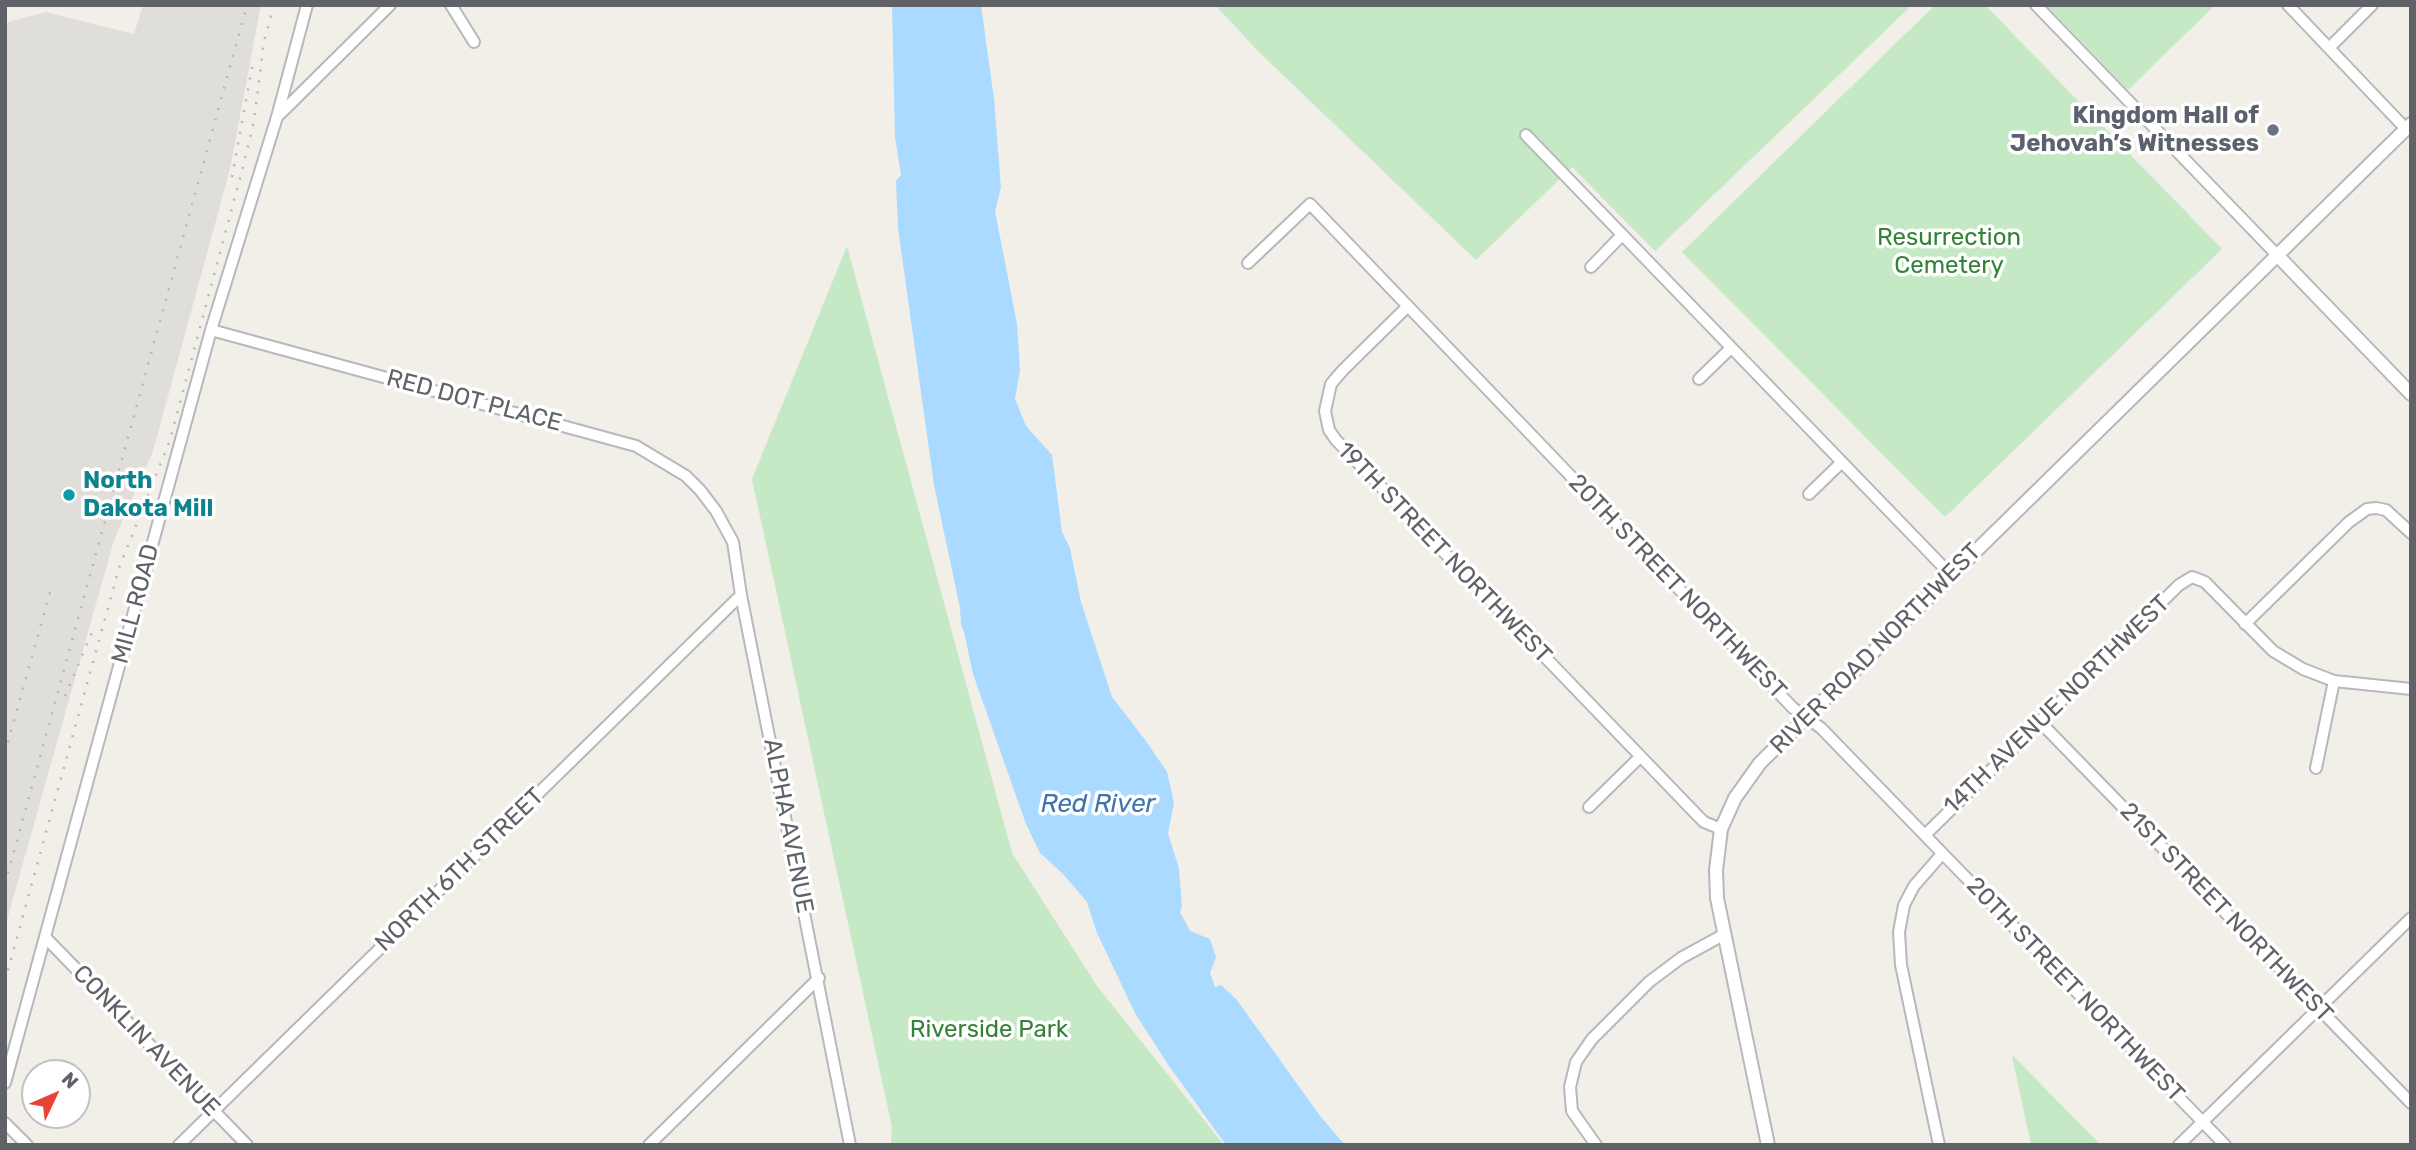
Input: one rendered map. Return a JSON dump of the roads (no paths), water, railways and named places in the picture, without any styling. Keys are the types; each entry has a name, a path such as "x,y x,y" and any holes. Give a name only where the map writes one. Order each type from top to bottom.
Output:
{"street":[{"name":"MILL ROAD","path":"5,1083 211,330 277,117 307,5"},
{"path":"277,117 390,5"},
{"path":"451,5 474,42"},
{"path":"2036,5 2411,394"},
{"path":"2288,5 2409,127"},
{"path":"2329,48 2372,5"},
{"name":"RIVER ROAD NORTHWEST","path":"1768,1145 1723,934 1716,884 1721,829 1735,797 1752,773 1807,718 2409,127"},
{"path":"1526,135 1951,575"},
{"name":"20TH STREET NORTHWEST","path":"1248,263 1310,204 1793,708 1821,728 2225,1145"},
{"path":"1591,267 1622,235"},
{"name":"19TH STREET NORTHWEST","path":"1408,306 1331,384 1325,411 1329,430 1640,757 1704,822 1721,829"},
{"name":"RED DOT PLACE","path":"211,330 636,446 686,476 716,511"},
{"path":"1699,379 1731,348"},
{"path":"1809,494 1842,462"},
{"path":"2411,533 2386,510 2367,509 2349,522 2245,624 2273,651 2288,661 2334,681 2411,690"},
{"name":"ALPHA AVENUE","path":"716,511 733,542 741,595 850,1145"},
{"name":"14TH AVENUE NORTHWEST","path":"1925,835 2179,585 2192,577 2205,582 2245,624"},
{"name":"NORTH 6TH STREET","path":"179,1145 741,595"},
{"path":"2316,768 2334,681"},
{"name":"21ST STREET NORTHWEST","path":"2041,723 2411,1102"},
{"path":"1589,807 1640,757"},
{"path":"1939,1145 1901,965 1899,932 1904,905 1910,894 1942,854"},
{"path":"2179,1145 2411,918"},
{"path":"1596,1145 1572,1111 1570,1087 1576,1062 1592,1039 1649,982 1681,958 1723,934"},
{"name":"CONKLIN AVENUE","path":"45,936 247,1145"},
{"path":"649,1145 819,978"},
{"path":"5,1123 27,1145"}],"water":[{"name":"Red River","path":"892,5 981,5 994,99 1001,188 995,211 1017,324 1020,371 1015,399 1026,426 1052,455 1062,532 1070,548 1081,602 1112,697 1167,772 1174,803 1168,833 1179,869 1182,906 1180,912 1190,931 1210,939 1216,957 1210,973 1215,987 1221,985 1236,999 1321,1117 1345,1145 1226,1145 1136,1015 1097,933 1087,902 1040,853 1026,824 973,674 934,485 898,228 896,181 901,175 895,137"}],"railway":[{"path":"5,884 247,5"},
{"path":"5,981 119,568 170,440 244,163 254,121 264,41 274,5"},
{"path":"232,177 252,67"},
{"path":"5,753 52,585"},
{"path":"65,696 95,625"}],"place":[{"name":"Kingdom Hall of Jehovah’s Witnesses","path":"2273,130"},
{"name":"North Dakota Mill","path":"69,495"}],"park label":[{"name":"Resurrection Cemetery","path":"1949,252"},
{"name":"Riverside Park","path":"989,1030"}]}
